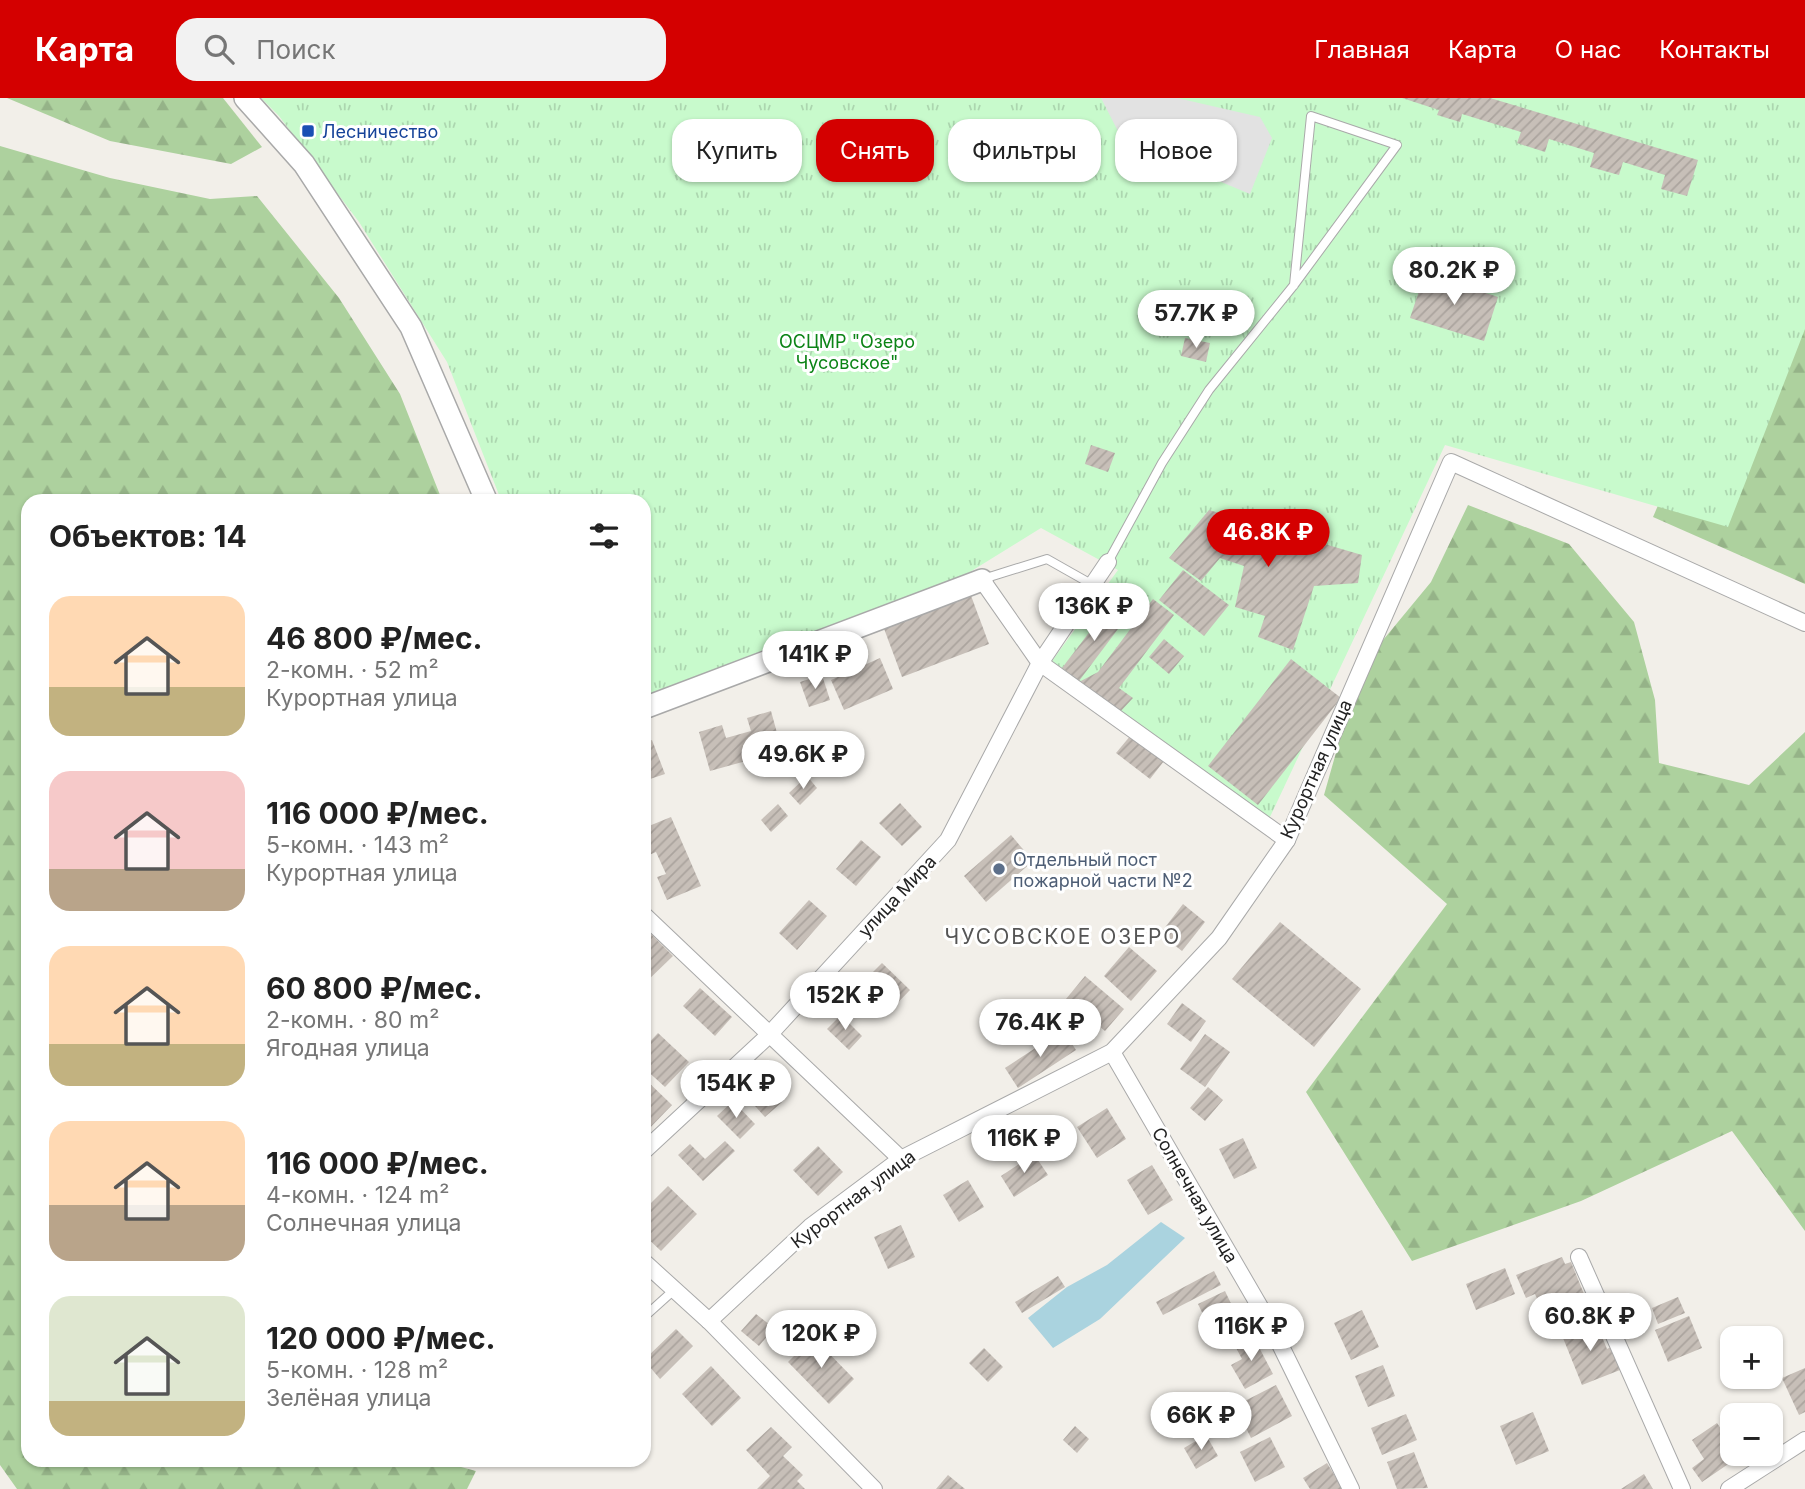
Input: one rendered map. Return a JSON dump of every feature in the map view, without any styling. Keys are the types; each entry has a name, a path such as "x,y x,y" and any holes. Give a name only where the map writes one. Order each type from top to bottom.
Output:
{"street":[{"path":"245,98 304,164 411,327 482,494"},
{"name":"Курортная улица","path":"709,1321 810,1227 901,1159 1112,1052 1219,938 1287,839 1451,461 1805,623"},
{"name":"улица Мира","path":"651,1145 768,1036 948,840 1040,663 1108,562"},
{"path":"651,705 982,580 1040,663 1287,839"},
{"path":"651,922 768,1036 901,1159"},
{"name":"Солнечная улица","path":"1112,1052 1270,1326 1351,1489"},
{"path":"1579,1257 1682,1489"},
{"path":"651,1269 709,1321 874,1489"},
{"path":"1729,1489 1805,1440"}],"lane":[{"path":"1108,562 1162,463 1209,390 1294,285 1397,145 1311,116 1294,285"},
{"path":"982,580 1047,559 1093,584"},
{"path":"651,1311 674,1290"}],"green space":[{"path":"7,98 223,98 262,147 231,164 110,141"},
{"name":"ОСЦМР \"Озеро Чусовское\"","path":"261,98 1805,98 1805,329 1728,527 1445,445 1269,819 1052,661 1118,570 1041,528 965,575 651,696 651,494 499,494 447,362 359,222 279,116"},
{"path":"0,146 110,178 210,199 257,196 339,298 400,394 440,494 21,494 21,1467 461,1467 476,1471 467,1489 17,1489 0,1465"},
{"path":"1780,223 1805,226 1805,584 1653,517"},
{"path":"1468,505 1569,544 1634,622 1655,700 1659,763 1749,785 1805,732 1805,1231 1732,1131 1581,1201 1412,1261 1306,1092 1447,904 1324,795 1360,668 1431,582"}],"shaded area":[{"path":"1101,98 1177,98 1260,117 1272,138 1250,194 1221,182 1237,182 1237,119 1115,119 1115,125"}],"water":[{"path":"1161,1222 1185,1238 1100,1319 1053,1348 1028,1318 1067,1287 1107,1265"}],"building":[{"path":"1402,98 1490,98 1698,160 1687,196 1661,189 1665,175 1623,162 1619,175 1590,167 1594,153 1549,139 1545,152 1517,143 1521,132 1462,114 1460,122 1437,115 1439,110"},
{"path":"1425,273 1498,297 1484,341 1410,318"},
{"path":"1185,338 1210,343 1206,362 1181,356"},
{"path":"1091,445 1115,453 1108,472 1085,464"},
{"path":"1209,510 1362,555 1358,583 1314,586 1293,650 1258,637 1265,616 1235,607 1244,566 1220,558 1201,581 1169,558"},
{"path":"1183,570 1229,605 1204,636 1159,600"},
{"path":"970,593 989,644 902,677 883,626"},
{"path":"1153,599 1174,615 1119,688 1133,698 1120,712 1079,682 1098,672"},
{"path":"1110,605 1127,617 1079,681 1062,668"},
{"path":"1164,639 1184,656 1169,674 1149,657"},
{"path":"880,658 893,689 844,710 831,680"},
{"path":"1291,659 1341,698 1258,805 1208,766"},
{"path":"822,675 830,700 809,707 800,682"},
{"path":"771,711 782,751 710,771 699,732 722,725 726,738 751,731 747,718"},
{"path":"1131,735 1164,761 1150,779 1116,753"},
{"path":"651,740 665,774 651,779"},
{"path":"807,776 817,788 800,805 789,793"},
{"path":"900,803 922,827 902,846 879,823"},
{"path":"778,804 788,816 771,832 761,820"},
{"path":"671,817 701,886 667,900 657,877 666,874 656,852 651,854 651,825"},
{"name":"Отдельный пост пожарной части №2","path":"1011,835 1033,861 986,902 964,876"},
{"path":"861,840 881,857 856,886 836,869"},
{"path":"809,900 827,916 797,950 779,933"},
{"path":"1183,904 1205,922 1182,951 1160,934"},
{"path":"1280,922 1361,989 1314,1047 1232,979"},
{"path":"651,934 673,956 651,977"},
{"path":"1129,947 1157,971 1131,1001 1104,976"},
{"path":"882,963 910,990 886,1015 858,987"},
{"path":"1085,976 1124,1009 1105,1031 1066,999"},
{"path":"700,988 732,1017 715,1036 683,1006"},
{"path":"1182,1003 1206,1021 1191,1042 1167,1024"},
{"path":"841,1015 862,1036 849,1050 827,1029"},
{"path":"1063,1030 1076,1050 1018,1088 1005,1068"},
{"path":"658,1033 689,1062 665,1087 651,1074 651,1040"},
{"path":"1205,1034 1230,1052 1205,1087 1180,1069"},
{"path":"756,1073 782,1102 765,1117 739,1088"},
{"path":"651,1085 672,1105 651,1127"},
{"path":"1208,1087 1223,1100 1205,1121 1190,1108"},
{"path":"733,1101 755,1124 740,1139 717,1116"},
{"path":"1107,1108 1126,1139 1097,1158 1077,1127"},
{"path":"1243,1138 1257,1168 1234,1179 1219,1149"},
{"path":"725,1141 735,1151 703,1181 678,1155 690,1144 705,1159"},
{"path":"818,1146 843,1172 818,1196 793,1170"},
{"path":"1034,1154 1048,1175 1014,1197 1001,1176"},
{"path":"1152,1165 1173,1200 1148,1215 1127,1180"},
{"path":"968,1180 984,1207 959,1222 943,1195"},
{"path":"668,1186 697,1214 661,1251 651,1242 651,1203"},
{"path":"901,1225 915,1257 888,1269 874,1237"},
{"path":"1562,1257 1565,1264 1571,1262 1584,1294 1575,1297 1579,1309 1565,1314 1560,1303 1542,1310 1535,1294 1526,1298 1516,1275"},
{"path":"1505,1268 1515,1294 1476,1310 1466,1284"},
{"path":"1214,1271 1221,1285 1163,1315 1156,1302"},
{"path":"1058,1276 1065,1287 1022,1313 1015,1302"},
{"path":"1225,1291 1237,1316 1210,1329 1198,1304"},
{"path":"1678,1297 1685,1313 1658,1324 1652,1308"},
{"path":"1362,1310 1379,1347 1351,1360 1334,1323"},
{"path":"756,1314 774,1328 759,1346 741,1331"},
{"path":"1689,1316 1702,1348 1668,1362 1655,1330"},
{"path":"1595,1320 1607,1349 1611,1347 1620,1370 1582,1385 1561,1333"},
{"path":"676,1329 693,1346 660,1379 651,1368 651,1353"},
{"path":"1252,1334 1273,1374 1245,1389 1231,1365 1242,1359 1234,1344"},
{"path":"813,1337 854,1379 829,1404 788,1362"},
{"path":"984,1348 1003,1367 988,1382 969,1363"},
{"path":"1383,1365 1395,1396 1368,1407 1355,1376"},
{"path":"711,1366 741,1398 712,1426 682,1394"},
{"path":"1805,1368 1805,1412 1799,1415 1783,1378"},
{"path":"1276,1385 1292,1416 1251,1438 1235,1406"},
{"path":"1533,1412 1549,1451 1516,1465 1500,1426"},
{"path":"1406,1414 1417,1440 1382,1455 1371,1428"},
{"path":"1717,1423 1720,1427 1720,1466 1725,1466 1702,1482 1692,1468 1704,1459 1692,1440"},
{"path":"1075,1426 1089,1439 1077,1453 1063,1440"},
{"path":"771,1427 792,1447 783,1456 803,1475 797,1481 805,1489 757,1489 770,1476 746,1450"},
{"path":"1206,1435 1218,1456 1196,1469 1184,1448"},
{"path":"1270,1437 1285,1467 1255,1482 1240,1452"},
{"path":"1414,1452 1428,1488 1397,1489 1387,1462"},
{"path":"1327,1463 1343,1489 1310,1489 1303,1478"},
{"path":"1644,1474 1653,1489 1621,1489"},
{"path":"948,1475 965,1489 936,1489"}],"place":[{"name":"Лесничество","path":"308,131"},
{"name":"Отдельный пост пожарной части №2","path":"999,869"}],"district":[{"name":"ЧУСОВСКОЕ ОЗЕРО","path":"1063,936"}]}
